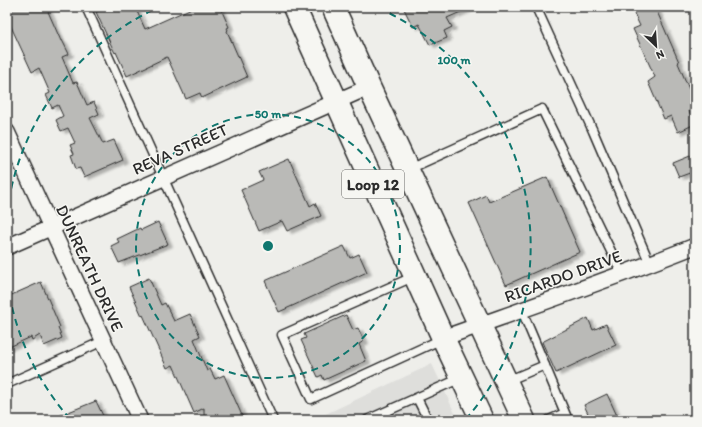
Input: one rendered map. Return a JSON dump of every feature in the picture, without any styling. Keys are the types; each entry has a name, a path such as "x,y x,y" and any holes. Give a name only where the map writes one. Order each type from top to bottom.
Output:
{"main road":[{"name":"Loop 12","path":"294,7 461,378 482,420"},
{"name":"Loop 12","path":"333,7 368,87 524,420"}],"street":[{"name":"REVA STREET","path":"7,247 368,87"},
{"name":"DUNREATH DRIVE","path":"7,132 140,420"},
{"name":"RICARDO DRIVE","path":"443,338 650,264 695,246"}],"lane":[{"path":"86,7 273,420"},
{"path":"536,7 593,131 650,264"},
{"path":"407,170 542,109 622,274"},
{"path":"416,276 282,335 311,399 443,338"},
{"path":"522,310 567,417 549,420"},
{"path":"7,384 103,341"},
{"path":"506,382 545,365"},
{"path":"367,420 461,378"},
{"path":"417,398 428,420"}],"shaded area":[{"path":"432,364 458,420 313,420"}],"building":[{"path":"7,7 46,7 61,41 62,40 69,54 62,57 73,83 77,82 87,105 94,102 99,114 90,118 103,144 114,140 123,160 84,177 80,168 76,169 71,155 74,154 70,145 75,143 68,128 61,131 56,120 63,116 58,105 52,108 46,95 50,93 39,68 32,72 7,18"},
{"path":"107,7 135,7 145,29 194,7 220,7 229,27 227,28 227,31 247,77 202,98 200,93 186,99 167,57 127,76 96,12"},
{"path":"403,7 472,7 447,18 452,27 444,31 447,38 430,45 419,24 413,27"},
{"path":"631,7 655,7 689,89 695,86 695,108 689,111 695,124 678,132 671,116 664,119 648,82 655,77 633,29 640,26"},
{"path":"695,154 695,171 679,177 673,163"},
{"path":"289,159 310,206 315,203 321,216 287,231 282,221 259,231 241,190 263,180 259,172"},
{"path":"547,177 580,252 506,285 469,203 486,195 489,202"},
{"path":"158,222 168,244 119,263 111,246 119,242 117,239 140,228 141,230"},
{"path":"344,246 350,258 359,254 367,272 279,312 265,281"},
{"path":"149,278 161,305 165,303 174,321 190,314 200,336 194,339 207,371 210,369 215,379 224,375 244,420 204,420 204,408 194,413 173,365 167,368 129,287"},
{"path":"41,282 60,327 58,328 62,338 44,346 40,335 32,340 31,337 7,348 7,297"},
{"path":"346,315 353,330 358,328 364,341 359,344 366,361 324,380 322,375 318,377 301,340 306,338 304,334"},
{"path":"588,318 593,330 606,324 616,345 556,373 542,342"},
{"path":"607,394 619,420 591,420 584,405"},
{"path":"96,401 105,420 51,420 51,419"}]}
